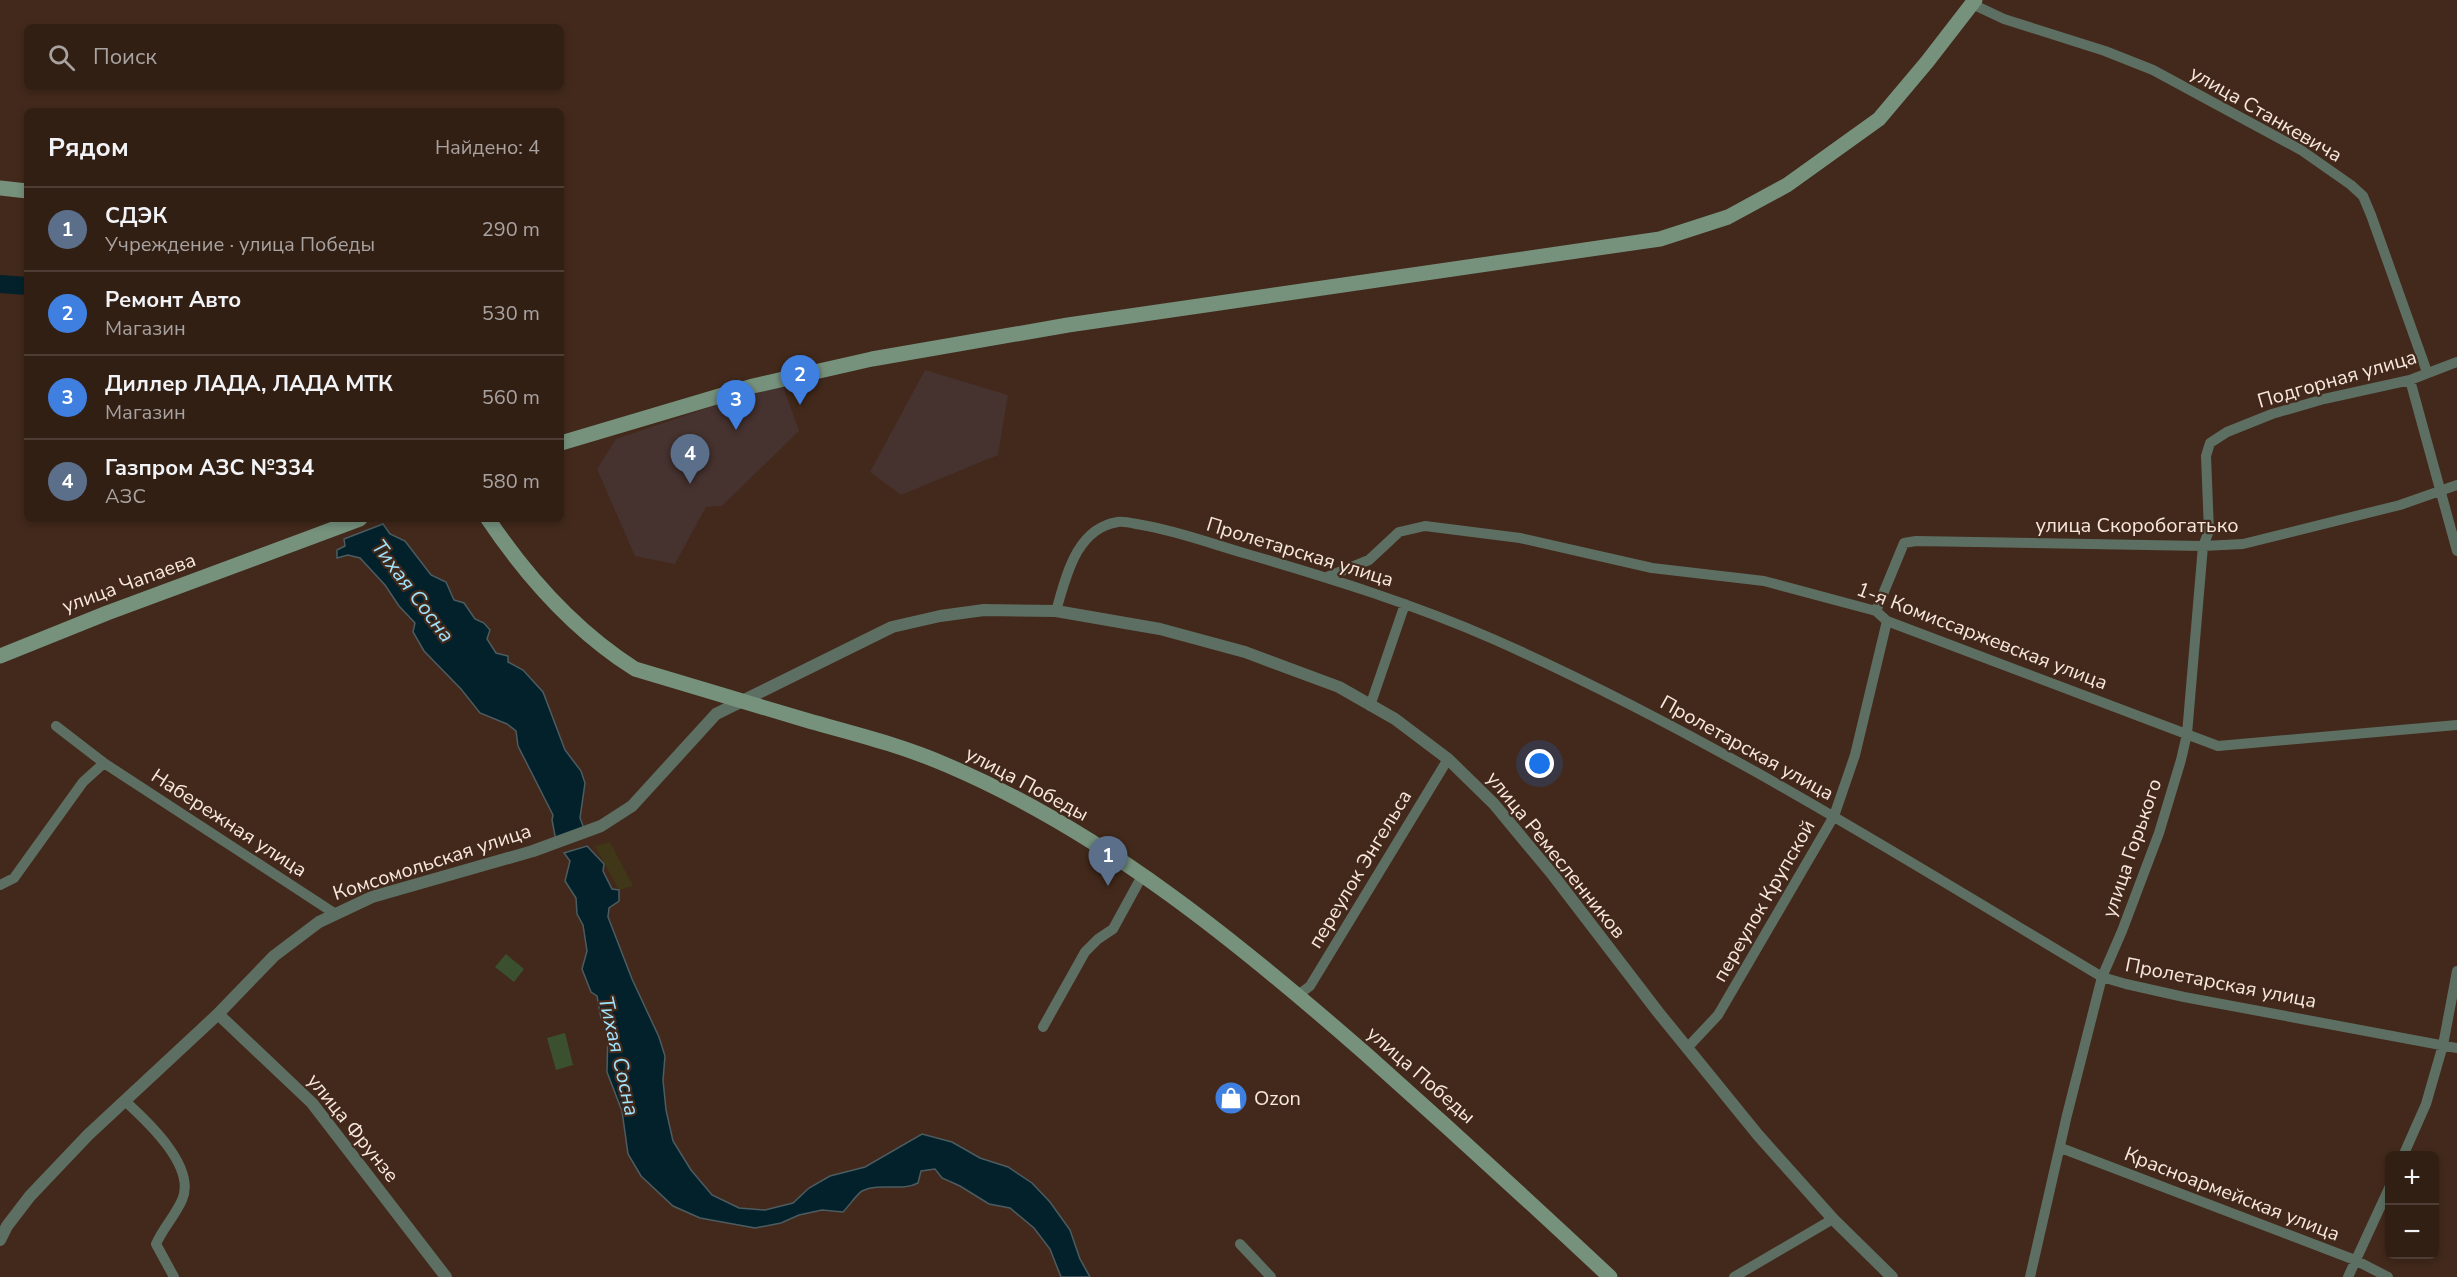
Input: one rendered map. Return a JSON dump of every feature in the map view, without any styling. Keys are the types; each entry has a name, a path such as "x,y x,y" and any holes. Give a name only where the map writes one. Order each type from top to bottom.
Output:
{"main road":[{"path":"564,442 753,386 872,359 1068,325 1660,239 1728,217 1787,185 1879,119 1973,2"},
{"path":"0,188 24,191"},
{"name":"улица Чапаева","path":"0,656 107,613 274,553 352,522"},
{"name":"улица Победы","path":"490,522 515,559 564,613 607,651 634,669 890,744 948,765 1063,826 1142,876 1227,938 1298,995 1485,1160 1610,1277"}],"street":[{"name":"улица Станкевича","path":"1973,2 2024,27 2105,51 2153,70 2301,150 2351,185 2363,196 2371,214 2427,372"},
{"name":"Подгорная улица","path":"2226,432 2272,414 2324,399 2410,380 2457,362"},
{"path":"2410,380 2457,551"},
{"name":"улица Горького","path":"2030,1277 2067,1115 2102,977 2159,833 2187,734 2203,546 2209,531 2206,456 2210,442 2226,432"},
{"name":"улица Скоробогатько","path":"1876,611 1904,543 1916,541 2203,546 2243,544 2400,504 2457,485"},
{"name":"Пролетарская улица","path":"1056,611 1076,552 1096,530 1119,522 1166,529 1327,577 1405,604 1493,639 1639,710 1908,858 2102,977 2184,997 2457,1048"},
{"name":"1-я Комиссаржевская улица","path":"1327,577 1369,560 1399,532 1425,526 1520,538 1652,568 1764,581 1876,611 1887,621 2218,746 2457,725"},
{"path":"1370,706 1405,604"},
{"name":"улица Ремесленников","path":"742,700 892,627 940,616 984,610 1056,611 1160,630 1245,652 1339,687 1395,719 1448,759 1494,804 1758,1135 1833,1219 1892,1277"},
{"name":"переулок Крупской","path":"1687,1048 1718,1015 1834,816 1855,755 1887,621"},
{"name":"Комсомольская улица","path":"0,1240 7,1226 30,1196 88,1135 218,1014 274,956 309,928 334,913 372,897 533,851 601,826 632,807 716,714 742,700"},
{"name":"Набережная улица","path":"56,726 104,763 334,913"},
{"name":"переулок Энгельса","path":"1298,995 1310,986 1448,759"},
{"path":"0,885 14,878 83,782 104,763"},
{"path":"1043,1027 1086,952 1098,939 1113,929 1142,876"},
{"path":"2405,1151 2426,1104 2443,1046 2457,971"},
{"name":"улица Фрунзе","path":"218,1014 312,1103 446,1277"},
{"path":"125,1101 153,1128 179,1165 185,1187 182,1200 161,1232 156,1244 174,1277"},
{"name":"Красноармейская улица","path":"2061,1148 2355,1260 2388,1277"},
{"path":"2348,1277 2385,1197"},
{"path":"1734,1277 1833,1219"},
{"path":"1240,1244 1271,1277"}],"shaded area":[{"path":"925,370 1008,395 998,455 901,495 870,472"},
{"path":"783,386 799,431 722,506 706,507 675,564 635,556 597,469 616,439 731,400"}],"green space":[{"path":"506,954 524,969 514,982 495,967"},
{"path":"565,1033 573,1065 556,1070 547,1038"}],"sand":[{"path":"610,842 633,886 619,890 595,846"}],"water":[{"path":"383,524 390,534 405,541 431,575 446,582 454,600 464,603 475,619 484,623 490,630 487,639 496,653 508,656 508,662 523,670 543,692 565,750 581,771 585,783 580,818 585,831 556,841 553,815 518,746 516,731 507,724 480,713 461,689 424,651 413,632 415,623 360,558 348,555 337,558 337,550 345,546 344,539"},
{"path":"587,846 604,864 603,871 612,889 619,890 619,901 609,908 608,917 665,1056 663,1080 666,1110 673,1141 691,1170 712,1195 739,1208 765,1210 793,1203 809,1188 830,1176 865,1167 922,1134 952,1142 980,1158 1008,1167 1032,1183 1050,1202 1070,1230 1080,1259 1090,1277 1061,1277 1050,1249 1034,1228 1010,1208 989,1204 942,1178 935,1169 921,1171 918,1183 912,1186 876,1187 862,1191 843,1212 822,1210 799,1215 781,1223 755,1228 700,1218 673,1206 641,1176 628,1154 622,1111 607,1072 608,1030 601,1018 597,996 591,992 582,969 587,951 583,925 577,914 576,898 565,881 570,861 564,853"}],"waterway":[{"name":"Тихая Сосна","path":"0,284 24,286"}],"place":[{"name":"Ремонт Авто","path":"800,405"},
{"name":"Диллер ЛАДА, ЛАДА МТК","path":"736,430"},
{"name":"Газпром АЗС №334","path":"690,484"},
{"name":"СДЭК","path":"1108,886"},
{"name":"Ozon","path":"1231,1098"}]}
